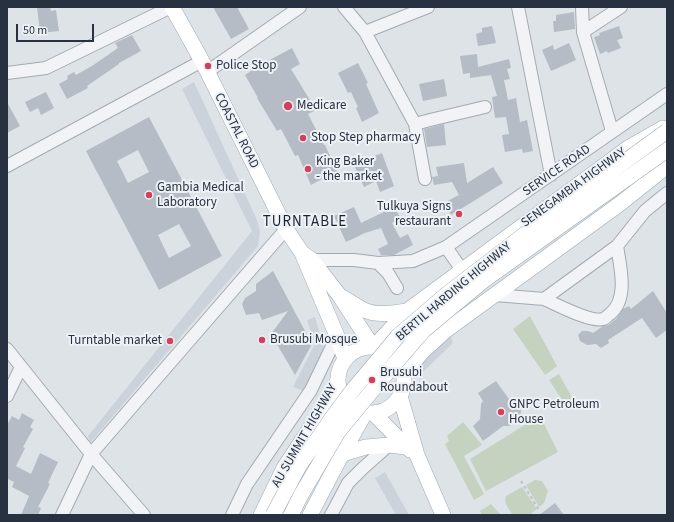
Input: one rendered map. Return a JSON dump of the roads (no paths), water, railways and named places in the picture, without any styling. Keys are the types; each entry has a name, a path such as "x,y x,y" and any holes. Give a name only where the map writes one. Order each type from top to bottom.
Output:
{"main road":[{"name":"COASTAL ROAD","path":"171,7 204,67 286,229 339,295 374,347"},
{"name":"SENEGAMBIA HIGHWAY","path":"374,347 407,311 628,148 667,125"},
{"name":"BERTIL HARDING HIGHWAY","path":"273,515 299,466 352,391 398,336 447,294 524,234 667,131"},
{"name":"BERTIL HARDING HIGHWAY","path":"291,515 338,432 424,330 483,281 667,150"},
{"path":"404,375 422,352 445,331 621,203 667,166"},
{"name":"COASTAL ROAD","path":"307,257 345,359"},
{"path":"339,295 364,310 372,312 384,314 407,311"},
{"path":"310,515 342,454 369,413 384,410 393,405 400,396 403,386 404,375 400,364 394,356 385,350 374,347 363,347 353,352 345,359 340,368 338,379 339,390 345,400 352,407 369,413 412,451"},
{"name":"AU SUMMIT HIGHWAY","path":"261,515 284,468 332,394 338,379"},
{"path":"400,396 412,451 444,515"},
{"path":"342,454 366,447 389,446 412,451"}],"street":[{"path":"7,73 46,68 171,7"},
{"path":"7,166 204,67 300,7"},
{"path":"344,7 365,32 415,124 425,179"},
{"path":"365,32 428,7"},
{"path":"518,7 551,174"},
{"path":"582,7 583,32 612,131"},
{"path":"583,32 621,7"},
{"name":"SERVICE ROAD","path":"307,257 354,260 378,264 413,261 446,247 667,94"},
{"path":"415,124 485,107"},
{"path":"544,299 617,246 645,211 667,193"},
{"path":"62,515 91,454 286,229"},
{"path":"495,295 544,299 580,315 595,319 603,319 615,311 620,301 622,285 617,246"},
{"path":"446,247 462,270"},
{"path":"378,264 388,273 397,288"},
{"path":"232,515 247,484 311,390 337,336"},
{"path":"7,348 91,454 144,515"},
{"path":"7,396 21,367"},
{"path":"332,515 348,483 368,463 389,446"}],"place":[{"name":"Police Stop","path":"208,66"},
{"name":"Medicare","path":"288,106"},
{"name":"Stop Step pharmacy","path":"303,138"},
{"name":"King Baker - the market","path":"308,169"},
{"name":"Gambia Medical Laboratory","path":"149,195"},
{"name":"Tulkuya Signs restaurant","path":"459,214"},
{"name":"Brusubi Mosque","path":"262,340"},
{"name":"Turntable market","path":"170,341"},
{"name":"Brusubi Roundabout","path":"372,380"},
{"name":"GNPC Petroleum House","path":"501,412"}],"district":[{"name":"TURNTABLE","path":"305,223"}]}
